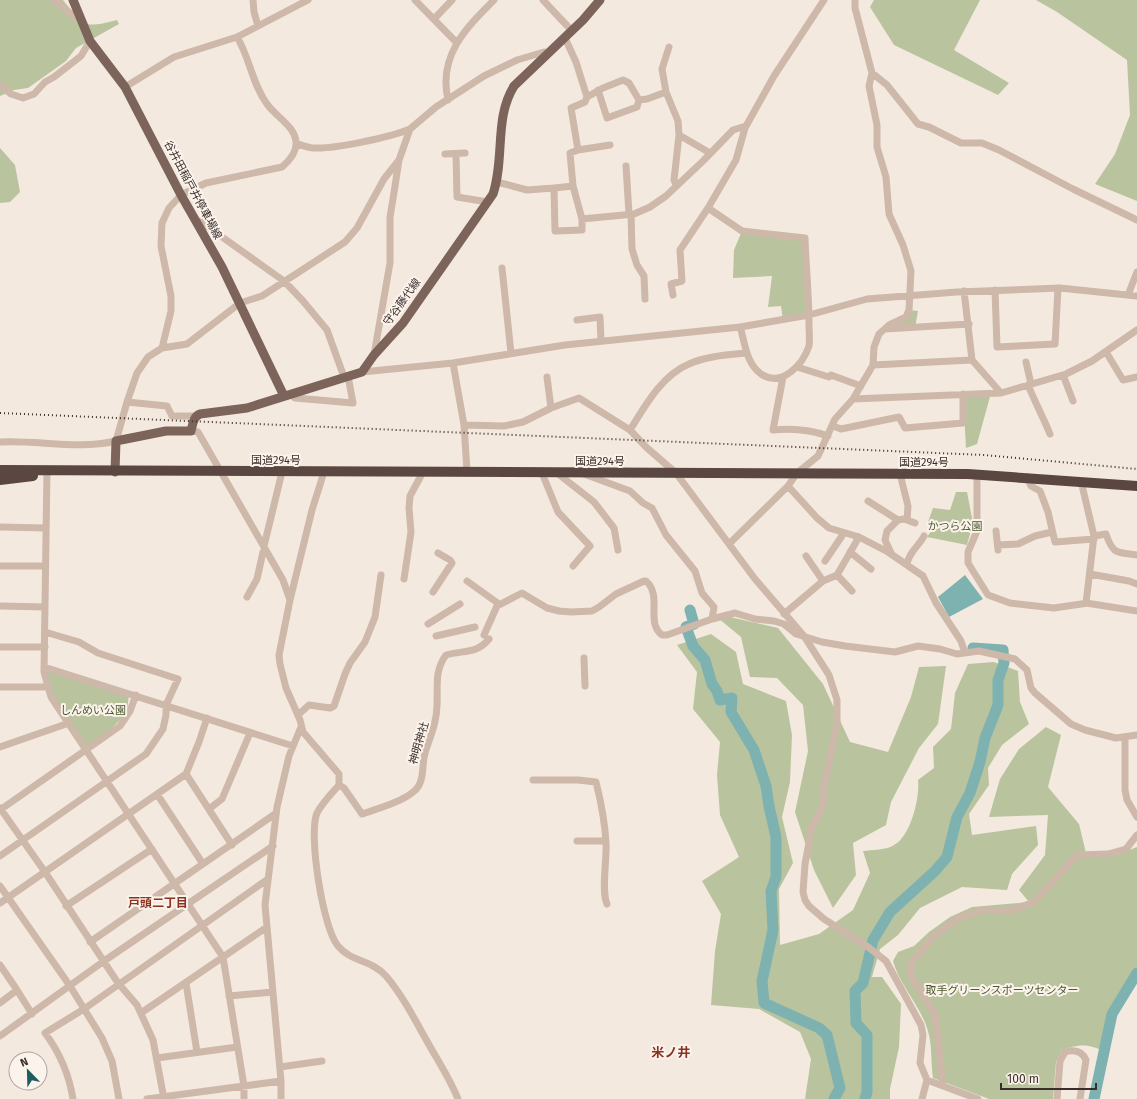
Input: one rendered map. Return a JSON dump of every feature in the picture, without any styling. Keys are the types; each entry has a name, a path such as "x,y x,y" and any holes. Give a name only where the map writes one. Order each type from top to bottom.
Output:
{"highway":[{"name":"国道294号","path":"0,470 47,472 467,471 557,473 978,475 1081,480 1137,486"},
{"name":"国道294号","path":"0,480 47,472"}],"main road":[{"name":"谷井田稲戸井停車場線","path":"73,0 90,41 125,87 181,195 240,303 287,395"},
{"name":"守谷藤代線","path":"362,372 374,355 403,323 488,202 497,182 501,150 502,124 508,96 524,76 568,34 600,0"},
{"path":"115,472 116,441 166,431 191,431 196,416 247,408 362,372"}],"street":[{"path":"54,0 75,17 79,15"},
{"path":"253,0 254,12 258,26"},
{"path":"125,87 174,57 236,37 308,0"},
{"path":"415,0 457,43"},
{"path":"434,19 452,0"},
{"path":"448,100 445,85 445,71 457,43 468,28 494,0"},
{"path":"543,0 568,34 587,97"},
{"path":"673,295 671,284 682,281 680,250 708,208 736,160 746,126 774,76 824,0"},
{"path":"729,544 788,486 797,473 818,456 835,419 853,399 873,365 874,347 879,334 906,317 909,310 911,270 904,245 889,214 886,177 877,147 877,125 869,86 872,73 855,8 855,0"},
{"path":"162,348 171,311 171,296 161,246 162,223 169,208 181,195 206,183 282,167 291,160 297,144 295,135 265,102 254,78 244,49 236,37"},
{"path":"0,85 11,94 23,98 34,94 45,82 54,77 81,56 90,41"},
{"path":"669,47 662,69 666,92 678,121 679,135 674,180 676,185"},
{"path":"297,144 315,148 343,145 400,133 410,129 448,100 484,76 517,60 544,52 548,53"},
{"path":"872,73 887,85 918,124 929,127 961,143 982,143 999,150 1073,189 1137,220"},
{"path":"578,150 571,108 585,102 587,97 598,90 623,80 629,83 639,100 637,108 607,118 598,90"},
{"path":"639,100 647,99 666,92"},
{"path":"582,219 630,214 650,207 676,185 733,130 746,126"},
{"path":"374,355 390,263 390,217 399,160 410,129"},
{"path":"679,135 710,153"},
{"path":"554,188 555,231 582,230 582,219 573,186 570,153 578,150 610,145"},
{"path":"445,154 465,153"},
{"path":"456,154 457,197 488,202"},
{"path":"0,442 86,446 116,441 136,373 148,357 162,348 187,344 240,303 262,296 345,242 357,228 384,179 399,160"},
{"path":"626,166 632,249 637,264 644,276 645,299"},
{"path":"497,182 527,190 573,186"},
{"path":"708,208 742,231 805,238 809,345 797,367 783,377 761,374 753,365 747,353 741,330"},
{"path":"195,220 201,222 284,281 303,301 327,330 346,377 353,403 295,398 287,395"},
{"path":"502,268 511,354"},
{"path":"1128,295 1137,272"},
{"path":"995,290 997,347 1055,344 1058,288"},
{"path":"362,372 453,363 601,341 740,327 809,315 868,299 964,291 1058,288 1137,296"},
{"path":"964,291 972,360 1001,393"},
{"path":"577,320 600,318 601,341"},
{"path":"885,329 969,324"},
{"path":"853,399 1001,393 1063,375 1092,361 1137,330"},
{"path":"1106,352 1123,380 1137,377"},
{"path":"630,430 645,405 670,375 689,363 720,356 747,353"},
{"path":"873,365 972,360"},
{"path":"1026,362 1037,409 1042,415 1050,434"},
{"path":"453,363 464,425 467,471"},
{"path":"797,367 829,377 831,375 861,386"},
{"path":"1063,375 1073,401"},
{"path":"547,377 551,408"},
{"path":"783,377 773,430 794,428 828,436"},
{"path":"833,426 841,429 899,417 905,428 964,423 963,394"},
{"path":"464,425 504,426 523,422 551,408 579,398 630,430 647,448 676,473 729,544 784,614 804,636 829,674 837,700 837,724 822,804 811,830 805,864 805,900 809,906 824,919 868,947 886,961 921,1025 923,1035 920,1063 927,1080 922,1099"},
{"path":"127,402 167,406 172,416 196,416"},
{"path":"191,431 198,432 222,472 282,580 290,600"},
{"path":"47,472 44,667 47,687 69,723 223,957 244,1086 244,1099"},
{"path":"247,597 256,580 282,472"},
{"path":"324,472 312,510 290,600 280,655 280,664 286,688 298,715 301,727 339,774 340,785 317,814 315,831 320,897 327,926 334,941 344,952 378,968 401,996 440,1063 458,1099"},
{"path":"404,579 411,532 408,508 410,496 423,472"},
{"path":"542,472 558,512 590,546 573,566"},
{"path":"557,473 594,502 614,528 618,550"},
{"path":"582,473 630,492 643,504 652,508 666,536 695,571 702,593 714,607 712,619"},
{"path":"900,474 908,506 907,520"},
{"path":"978,475 977,531 968,552 968,563 988,595 1010,603 1054,608 1088,603 1137,611"},
{"path":"1027,477 1031,486 1040,491 1048,512 1055,542 1094,538 1106,534 1111,548 1116,552 1137,555"},
{"path":"1081,480 1094,538 1086,602 1088,603"},
{"path":"788,486 817,518 829,528 859,538 892,555 923,576 936,603 961,641 965,653"},
{"path":"868,501 898,520 907,520 915,523"},
{"path":"892,555 885,540 887,531 898,520"},
{"path":"0,527 46,528"},
{"path":"996,531 998,548 1018,544 1035,536 1052,532"},
{"path":"825,561 844,533"},
{"path":"907,565 908,558 921,543 924,536"},
{"path":"784,614 823,581 837,575 859,538"},
{"path":"850,552 871,568"},
{"path":"434,592 452,563 450,560 438,553"},
{"path":"806,556 823,581"},
{"path":"0,566 45,566"},
{"path":"1090,574 1129,581 1137,584"},
{"path":"298,715 309,705 330,708 334,706 350,662 365,642 375,617 381,575"},
{"path":"837,575 852,591"},
{"path":"467,581 499,604 522,593 547,608 571,612 592,611 616,594 644,581 649,583 654,594 656,626 662,635 735,613 755,620 774,621 784,624 796,634 822,642 870,650 895,652 918,646 940,649 958,654 979,651 1015,659 1027,670 1031,688 1035,693 1071,724 1105,736 1116,738 1137,735"},
{"path":"428,624 460,604"},
{"name":"神明神社","path":"340,785 344,788 362,814 390,804 414,791 420,784 423,760 437,720 437,675 442,661 446,655 471,651 483,647 493,611 499,604"},
{"path":"0,606 45,607"},
{"path":"436,636 475,627"},
{"path":"0,856 146,754 163,729 166,715 166,705 178,679 98,653 79,642 45,632"},
{"path":"0,647 45,647"},
{"path":"584,658 585,686"},
{"path":"44,667 293,746"},
{"path":"0,687 47,687"},
{"path":"136,695 130,712 120,726 88,750 0,809 45,872 118,983 141,1013 153,1040 164,1098"},
{"path":"0,903 186,774 207,718"},
{"path":"0,747 69,723"},
{"path":"281,1099 280,1067 266,905 275,814 293,746 301,727"},
{"path":"209,809 222,799 250,733"},
{"path":"1125,737 1125,790 1127,800 1137,817"},
{"path":"186,774 232,845"},
{"path":"533,780 578,780 596,782 604,821 606,841 607,859 603,896 607,904"},
{"path":"157,794 204,864"},
{"path":"90,942 275,814"},
{"path":"943,1085 935,1014 911,977 911,963 921,950 938,932 960,917 983,910 1010,911 1034,902 1077,855 1108,854 1126,849 1137,835"},
{"path":"576,841 606,841"},
{"path":"0,1036 104,961 273,846"},
{"path":"66,906 152,849"},
{"path":"73,1099 66,1070 57,1049 45,1033 84,1009 118,983 268,879"},
{"path":"0,886 70,986 102,1038 112,1061 119,1099"},
{"path":"141,1013 267,927"},
{"path":"0,965 32,1014"},
{"path":"186,983 197,1052"},
{"path":"0,1003 17,990"},
{"path":"229,996 273,992"},
{"path":"157,1058 237,1047"},
{"path":"1057,1099 1060,1061 1065,1052 1074,1050 1079,1051 1086,1060 1080,1099"},
{"path":"280,1067 322,1061"},
{"path":"147,1099 164,1098 281,1080"},
{"path":"927,1080 978,1099"}],"green space":[{"path":"0,0 63,0 75,15 85,23 97,24 117,20 119,24 76,48 66,61 28,88 14,90 0,96"},
{"path":"874,0 980,0 954,50 1009,83 998,95 894,45 870,7"},
{"path":"1036,0 1137,0 1137,201 1095,184 1115,154 1130,115 1127,60 1057,12"},
{"path":"0,148 15,165 20,192 10,202 0,203"},
{"path":"742,231 805,238 809,315 783,320 781,306 768,307 772,276 733,278 734,250"},
{"path":"909,310 918,311 915,328 889,325 905,317"},
{"path":"991,393 977,444 966,448 963,394"},
{"name":"かつら公園","path":"956,492 967,492 973,523 967,545 927,537 934,527 928,522 933,508 950,510"},
{"path":"712,613 778,628 823,684 850,742 888,752 911,697 919,667 946,666 938,724 919,748 891,802 886,825 853,843 856,875 833,908 814,870 795,812 808,751 803,705 777,678 750,677 741,637"},
{"path":"711,634 736,652 743,684 786,701 792,735 790,782 782,817 793,863 779,889 780,945 819,934 853,910 870,873 863,851 879,850 891,847 900,840 905,833 910,825 916,806 918,780 934,768 933,747 951,729 955,693 968,664 994,662 1018,671 1020,702 1029,724 1002,745 988,768 989,785 969,814 972,835 1036,826 1038,845 1012,874 1007,890 962,887 920,908 898,935 880,949 872,977 882,977 901,1004 899,1047 890,1089 890,1099 805,1099 811,1059 800,1032 759,1009 711,1005 715,951 721,914 702,881 739,857 720,815 717,775 720,742 693,709 697,672 677,645"},
{"name":"しんめい公園","path":"44,667 129,693 127,713 88,750 51,697"},
{"name":"取手グリーンスポーツセンター","path":"1046,727 1061,735 1048,787 1079,824 1086,853 1117,855 1137,847 1137,971 1114,1009 1104,1051 1093,1047 1083,1046 1062,1050 1056,1062 1053,1099 989,1099 933,1078 930,1040 926,1025 896,971 893,961 898,952 914,946 929,932 950,917 972,907 1029,902 1019,890 1045,855 1048,815 989,817 1000,779 1019,749"}],"water":[{"path":"965,575 983,599 949,617 938,597"}],"waterway":[{"path":"690,610 694,624 686,627 693,646 705,660 712,684 717,691 720,700 732,698 731,712 754,750 766,786 776,837 776,877 771,891 773,930 762,981 764,1003 819,1028 827,1035 840,1088 834,1099"},
{"path":"865,1099 867,1092 867,1035 856,1023 855,991 863,983 873,940 890,912 935,871 947,857 957,817 970,793 980,762 985,738 998,705 998,680 1004,663 1003,650 973,648"},
{"path":"1094,1099 1112,1014 1137,973"}],"railway":[{"path":"0,413 984,455 1137,469"}],"district":[{"name":"戸頭二丁目","path":"158,903"},
{"name":"米ノ井","path":"671,1052"}]}
